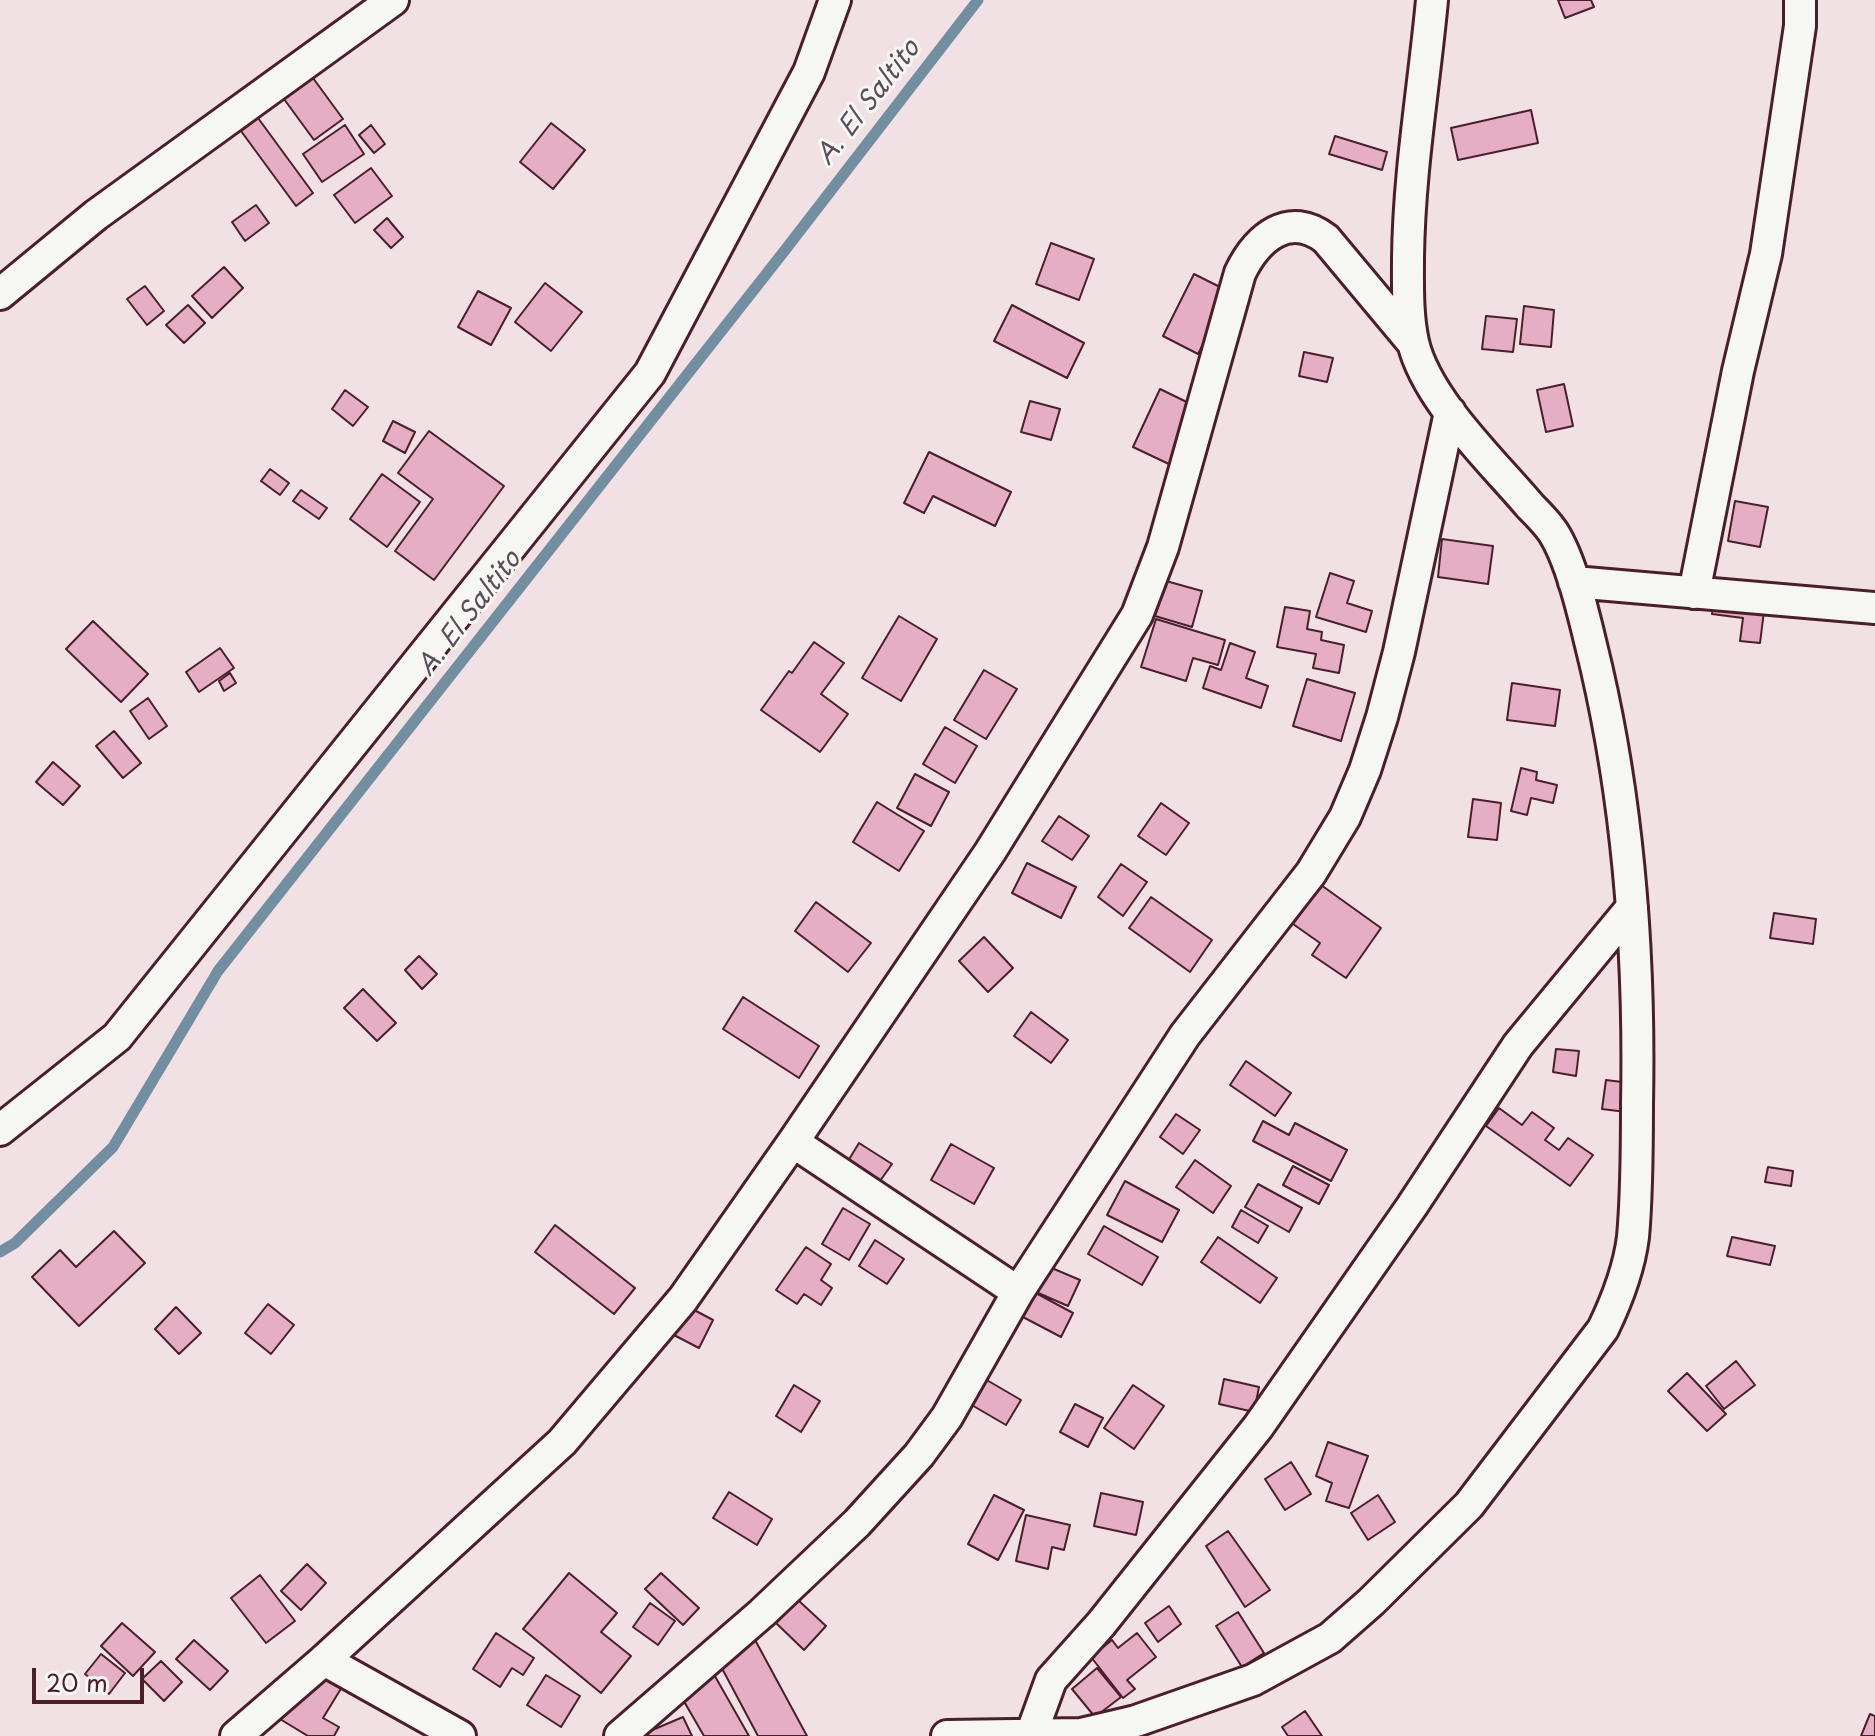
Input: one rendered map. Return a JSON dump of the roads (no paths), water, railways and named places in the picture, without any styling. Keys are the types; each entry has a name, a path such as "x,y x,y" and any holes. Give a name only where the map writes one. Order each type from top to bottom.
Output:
{"street":[{"path":"0,294 96,215 393,0"},
{"path":"809,72 835,0"},
{"path":"0,1130 117,1037 650,373 809,72 856,0"},
{"path":"947,1736 1081,1734 1136,1721 1253,1680 1330,1638 1469,1505 1603,1329 1617,1300 1633,1239 1637,1004 1632,907 1619,789 1602,692 1574,582 1554,533 1450,412 1426,374 1413,344 1408,308 1409,228 1415,140 1432,0"},
{"path":"1694,593 1738,371 1766,254 1799,40 1800,0"},
{"path":"236,1736 324,1660 562,1442 683,1299 793,1142 990,852 1137,615 1163,547 1240,273 1248,256 1280,230 1295,225 1316,231 1413,344"},
{"path":"620,1736 762,1613 888,1491 947,1417 1018,1292 1185,1035 1311,873 1345,817 1365,770 1399,652 1450,412"},
{"path":"1574,582 1875,608"},
{"path":"1031,1735 1051,1680 1101,1624 1258,1427 1412,1206 1518,1045 1632,907"},
{"path":"793,1142 1018,1292"},
{"path":"324,1660 460,1736"}],"waterway":[{"name":"A. El Saltito","path":"0,1252 15,1243 113,1147 218,971 978,0"}]}
